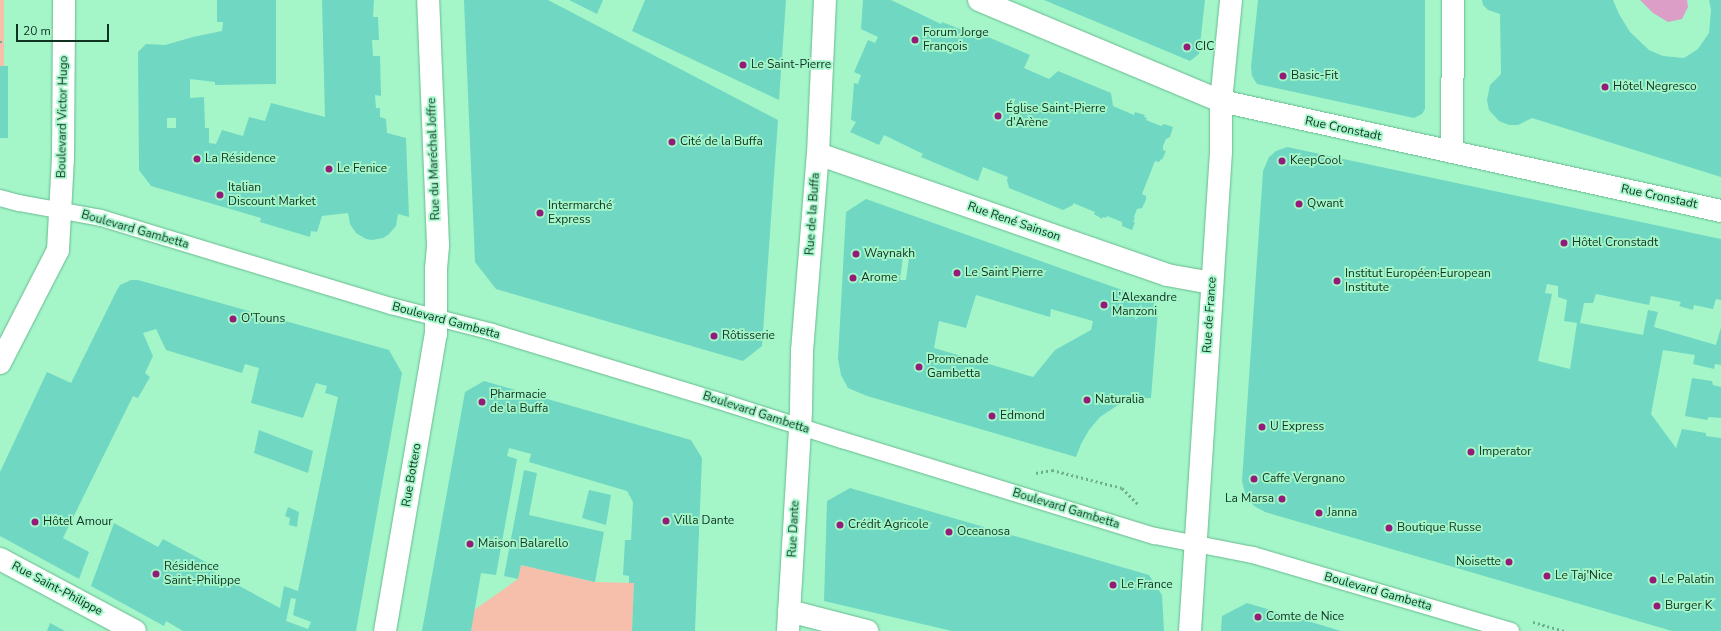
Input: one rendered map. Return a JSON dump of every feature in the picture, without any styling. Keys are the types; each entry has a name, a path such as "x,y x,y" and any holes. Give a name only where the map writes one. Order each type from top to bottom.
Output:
{"street":[{"name":"Boulevard Victor Hugo","path":"0,363 58,250 63,158 64,0"},
{"name":"Rue du Maréchal Joffre","path":"428,0 438,245 436,318"},
{"name":"Rue de la Buffa","path":"800,427 802,351 818,154 825,0"},
{"name":"Rue Cronstadt","path":"978,0 1221,101 1272,114 1721,211"},
{"name":"Rue de France","path":"1190,631 1194,544 1221,151 1221,101 1230,0"},
{"path":"1452,152 1453,0"},
{"name":"Rue René Sainson","path":"818,154 1167,276 1212,283"},
{"name":"Rue Bottero","path":"385,631 431,368 436,334 436,318"},
{"name":"Rue Dante","path":"789,621 800,427"},
{"name":"Rue Saint-Philippe","path":"0,559 135,631"},
{"path":"789,621 867,631"}],"lane":[{"name":"Boulevard Gambetta","path":"0,198 100,218 391,306 492,332 743,408 800,427 1148,534 1253,555 1512,631"}],"shaded area":[{"path":"0,0 4,0 4,66 0,66"},
{"path":"1640,0 1687,0 1688,7 1682,19 1668,22 1653,13"},
{"path":"521,565 595,582 634,583 632,631 471,631 474,610 518,579"}],"building":[{"path":"217,0 276,0 276,84 215,85 215,82 190,79 190,98 204,97 205,128 209,128 209,143 216,144 222,130 243,136 249,117 265,121 271,103 325,117 322,0 374,0 373,17 378,17 379,40 372,40 373,56 380,56 381,96 375,95 376,108 380,108 380,117 386,119 387,133 406,138 409,217 398,214 396,226 389,234 383,238 372,240 366,239 356,233 350,224 348,213 322,216 317,232 311,231 310,237 260,222 261,218 151,186 139,170 138,52 146,44 165,45 222,31 223,22 217,22","holes":["167,118 176,118 176,128 167,128"]},
{"path":"464,0 548,0 778,120 762,346 743,361 496,289 475,262"},
{"path":"569,0 603,0 597,14"},
{"name":"Le Saint-Pierre","path":"645,0 786,0 779,100 632,31"},
{"name":"Église Saint-Pierre d'Arène","path":"863,0 891,0 941,24 942,22 973,34 974,31 1030,55 1024,68 1049,79 1058,71 1111,93 1113,106 1134,115 1135,112 1145,115 1144,117 1147,118 1146,120 1161,126 1164,124 1173,127 1170,137 1166,139 1163,146 1163,150 1166,151 1162,160 1161,159 1159,162 1155,161 1142,194 1146,196 1146,200 1142,208 1137,209 1132,230 1122,226 1122,222 1107,216 1106,218 1103,217 1102,219 1094,214 1095,212 1073,203 1073,205 1063,210 1009,188 1007,180 1008,177 983,167 978,181 921,157 923,154 884,135 879,145 850,132 856,122 851,120 854,83 858,84 861,75 854,72 868,40 875,43 878,37 861,29"},
{"path":"1044,0 1205,0 1199,54 1190,61"},
{"path":"1258,0 1425,0 1425,109 1422,114 1414,118 1257,84 1252,76 1251,67"},
{"name":"Hôtel Negresco","path":"1482,0 1613,0 1619,14 1630,32 1649,50 1663,56 1684,58 1698,49 1709,33 1711,10 1709,0 1721,0 1721,177 1532,118 1518,125 1509,125 1499,121 1489,110 1487,100 1490,85 1501,74 1500,14 1488,10 1483,5"},
{"path":"0,66 8,66 8,138 0,138"},
{"path":"1287,147 1721,239 1721,300 1716,299 1713,309 1694,305 1693,310 1679,306 1681,302 1651,296 1649,305 1596,294 1593,303 1584,303 1580,323 1643,335 1648,310 1658,312 1654,327 1716,345 1721,327 1721,365 1715,364 1714,369 1693,364 1695,355 1663,350 1651,414 1676,448 1682,429 1706,433 1706,436 1721,438 1721,631 1672,631 1265,512 1254,506 1245,493 1242,481 1263,171 1269,157 1276,151","holes":["1547,284 1558,286 1558,297 1567,300 1564,321 1577,323 1570,369 1538,361 1552,294 1545,293"]},
{"path":"866,199 1153,301 1158,310 1151,398 1137,399 1118,405 1100,417 1089,430 1076,457 867,396 848,388 841,375 838,359 846,212","holes":["904,249 910,249 906,280 900,280","976,295 1050,317 1051,309 1093,321 1091,330 1055,350 1033,377 934,348 939,321 966,328"]},
{"path":"131,280 138,280 389,350 402,373 356,631 183,631 166,621 164,626 91,586 114,523 158,547 163,539 213,566 210,570 280,608 284,586 298,591 338,397 325,393 327,386 316,383 303,418 251,403 259,368 245,364 242,373 166,350 156,329 143,333 153,356 145,373 150,377 138,398 133,396 63,538 89,552 79,579 0,536 0,472 47,372 71,383 120,285","holes":["291,598 296,599 293,615 311,622 308,629 286,621"]},
{"path":"1692,378 1712,381 1713,385 1721,387 1721,418 1709,417 1707,420 1685,416"},
{"path":"484,381 691,440 702,458 695,631 632,631 634,583 629,583 629,576 623,575 625,540 631,540 633,502 627,491 529,462 531,454 509,448 507,456 517,459 496,575 481,573 471,631 422,631 465,392"},
{"path":"259,430 313,451 308,473 254,453"},
{"path":"524,470 537,473 529,515 604,532 595,582 521,565 518,579 504,576"},
{"path":"850,488 1149,575 1162,595 1164,631 952,631 824,601 827,501"},
{"path":"589,490 611,495 606,525 582,518"},
{"path":"288,507 299,512 297,527 289,525 290,518 285,516"},
{"name":"Comte de Nice","path":"1247,603 1341,631 1221,631 1222,616"},
{"path":"50,623 65,631 47,631"}],"place":[{"name":"Forum Jorge François","path":"915,40"},
{"name":"CIC","path":"1187,47"},
{"name":"Le Saint-Pierre","path":"743,65"},
{"name":"Basic-Fit","path":"1283,76"},
{"name":"Hôtel Negresco","path":"1605,87"},
{"name":"Église Saint-Pierre d'Arène","path":"998,116"},
{"name":"Cité de la Buffa","path":"672,142"},
{"name":"La Résidence","path":"197,159"},
{"name":"KeepCool","path":"1282,161"},
{"name":"Le Fenice","path":"329,169"},
{"name":"Italian Discount Market","path":"220,195"},
{"name":"Qwant","path":"1299,204"},
{"name":"Intermarché Express","path":"540,213"},
{"name":"Hôtel Cronstadt","path":"1564,243"},
{"name":"Waynakh","path":"856,254"},
{"name":"Le Saint Pierre","path":"957,273"},
{"name":"Arome","path":"853,278"},
{"name":"Institut Européen·European Institute","path":"1337,281"},
{"name":"L'Alexandre Manzoni","path":"1104,305"},
{"name":"O'Touns","path":"233,319"},
{"name":"Rôtisserie","path":"714,336"},
{"name":"Promenade Gambetta","path":"919,367"},
{"name":"Naturalia","path":"1087,400"},
{"name":"Pharmacie de la Buffa","path":"482,402"},
{"name":"Edmond","path":"992,416"},
{"name":"U Express","path":"1262,427"},
{"name":"Imperator","path":"1471,452"},
{"name":"Caffe Vergnano","path":"1254,479"},
{"name":"La Marsa","path":"1282,499"},
{"name":"Janna","path":"1319,513"},
{"name":"Villa Dante","path":"666,521"},
{"name":"Hôtel Amour","path":"35,522"},
{"name":"Crédit Agricole","path":"840,525"},
{"name":"Boutique Russe","path":"1389,528"},
{"name":"Oceanosa","path":"949,532"},
{"name":"Maison Balarello","path":"470,544"},
{"name":"Noisette","path":"1509,562"},
{"name":"Résidence Saint-Philippe","path":"156,574"},
{"name":"Le Taj'Nice","path":"1547,576"},
{"name":"Le Palatin","path":"1653,580"},
{"name":"Le France","path":"1113,585"},
{"name":"Burger K","path":"1657,606"},
{"name":"Comte de Nice","path":"1258,617"}]}
